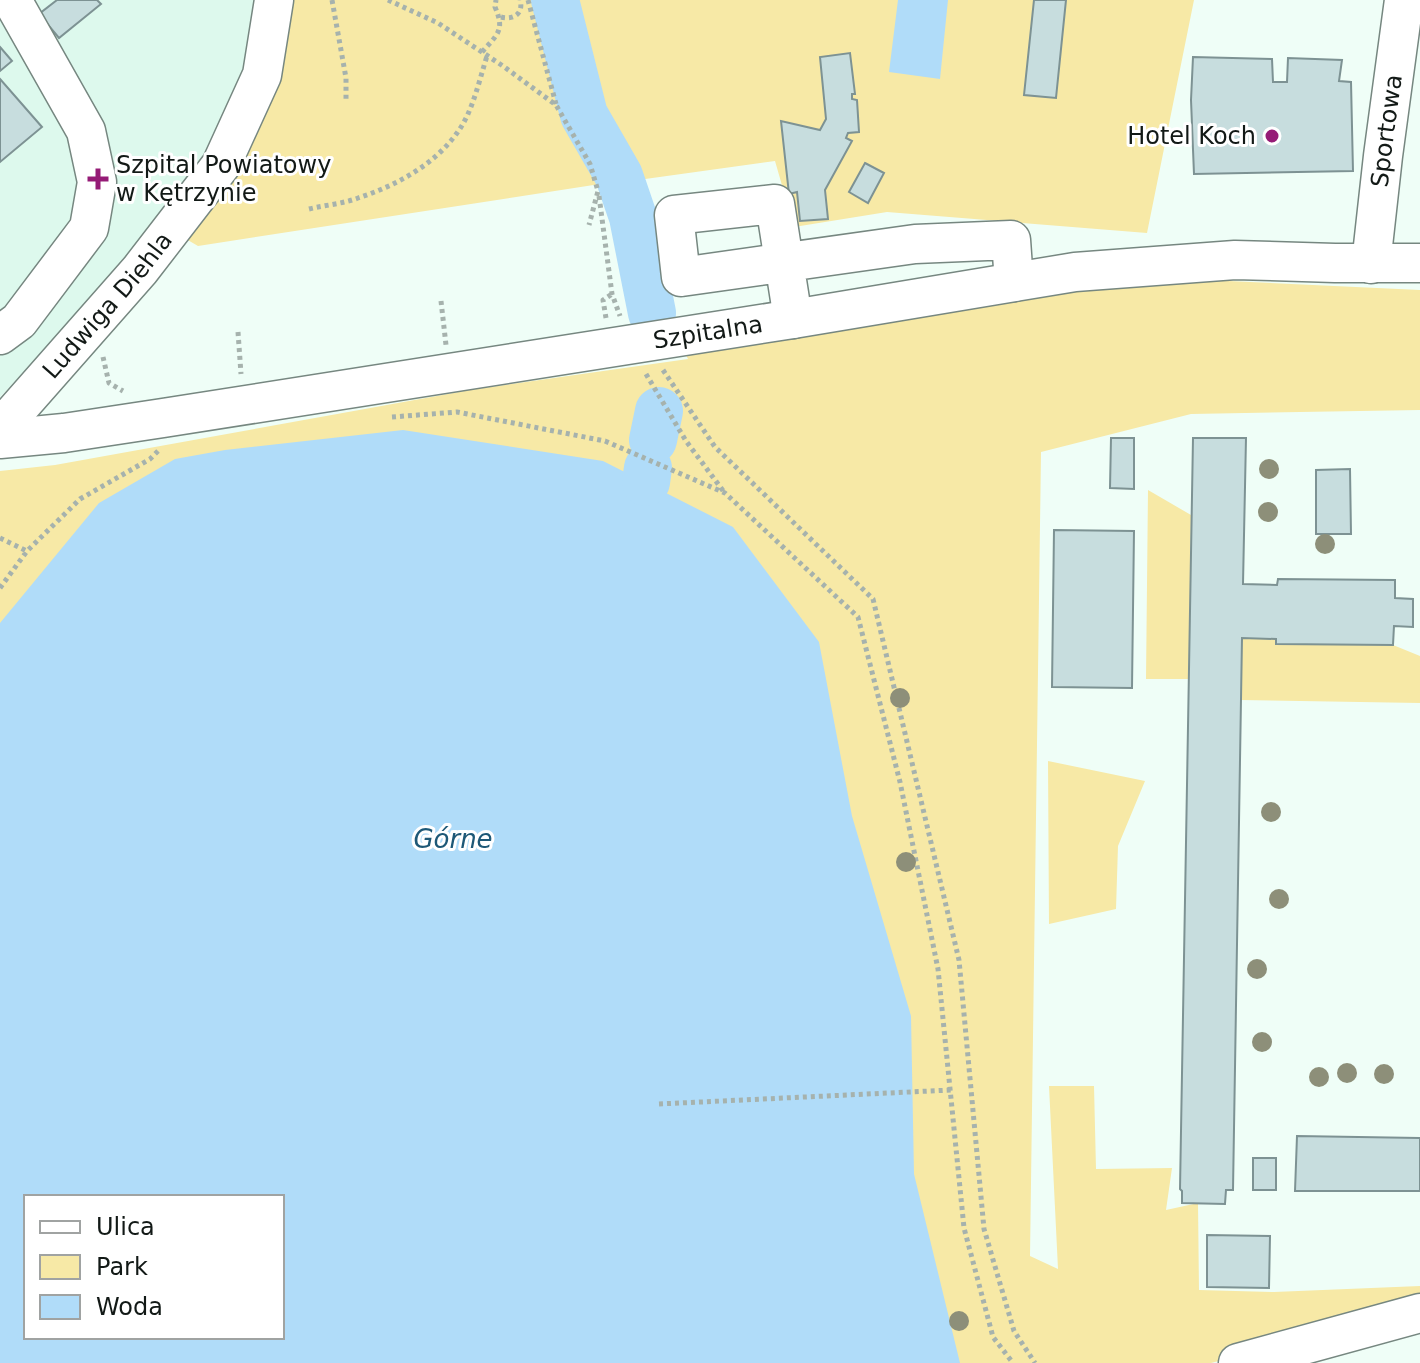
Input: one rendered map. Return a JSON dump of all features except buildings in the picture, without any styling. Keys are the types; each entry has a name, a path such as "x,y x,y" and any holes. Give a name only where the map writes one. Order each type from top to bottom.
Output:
{"street":[{"path":"0,335 19,321 89,228 97,182 86,131 12,0"},
{"name":"Ludwiga Diehla","path":"0,429 140,270 221,165 262,75 274,0"},
{"name":"Sportowa","path":"1371,264 1404,0"},
{"path":"793,319 785,262 915,244 1011,240 1014,282"},
{"name":"Szpitalna","path":"0,439 64,433 1075,272 1235,260 1420,263"},
{"path":"1238,1363 1420,1313"}],"path":[{"path":"332,0 344,63 346,99"},
{"path":"388,0 438,23 556,105"},
{"path":"496,0 495,7 501,17 508,19 520,12 520,0"},
{"path":"528,0 556,105 590,164 598,191 612,294 623,324"},
{"path":"309,209 356,199 391,184 419,169 447,147 468,115 485,54 497,35 501,17"},
{"path":"589,225 598,191"},
{"path":"608,327 603,300 612,294"},
{"path":"441,301 447,353"},
{"path":"238,332 242,383"},
{"path":"658,362 715,447 873,599 959,960 984,1229 1014,1331 1035,1363"},
{"path":"641,365 686,441 725,493 858,617 900,782 938,969 964,1228 993,1337 1013,1363"},
{"path":"380,418 457,412 605,441 725,493"},
{"path":"0,588 27,551 80,499 150,459 168,442"},
{"path":"0,538 27,551"},
{"path":"659,1104 951,1090"}],"shaded area":[{"name":"Szpital Powiatowy w Kętrzynie","path":"0,0 277,0 264,62 162,225 0,397"}],"green space":[{"path":"277,0 555,0 584,115 619,176 600,184 198,246 162,225 229,134"},
{"path":"576,0 1194,0 1147,233 887,212 794,227 775,161 638,180 596,105"},
{"name":"Górne","path":"1207,280 1420,290 1420,410 1191,414 1041,452 1030,1256 1058,1269 1049,1086 1094,1086 1096,1169 1172,1168 1166,1210 1198,1203 1199,1290 1274,1292 1420,1286 1420,1309 1211,1363 0,1363 0,471 55,465 470,390 688,359 682,347 1000,285"},
{"path":"1148,490 1191,515 1189,679 1146,679"},
{"path":"1242,638 1276,639 1277,644 1393,645 1420,656 1420,703 1241,700"},
{"path":"1048,761 1145,781 1118,846 1116,909 1049,924"}],"water":[{"path":"898,0 948,0 940,79 889,72"},
{"name":"Górne","path":"403,430 603,461 733,527 819,642 852,816 911,1016 914,1174 960,1363 0,1363 0,623 99,503 175,459 225,450"}],"waterway":[{"path":"555,0 584,115 619,176 633,217 652,313"},
{"path":"653,440 659,411"},
{"path":"646,482 648,468"}],"place":[{"name":"Hotel Koch","path":"1272,136"},
{"name":"Szpital Powiatowy w Kętrzynie","path":"98,179"}]}
